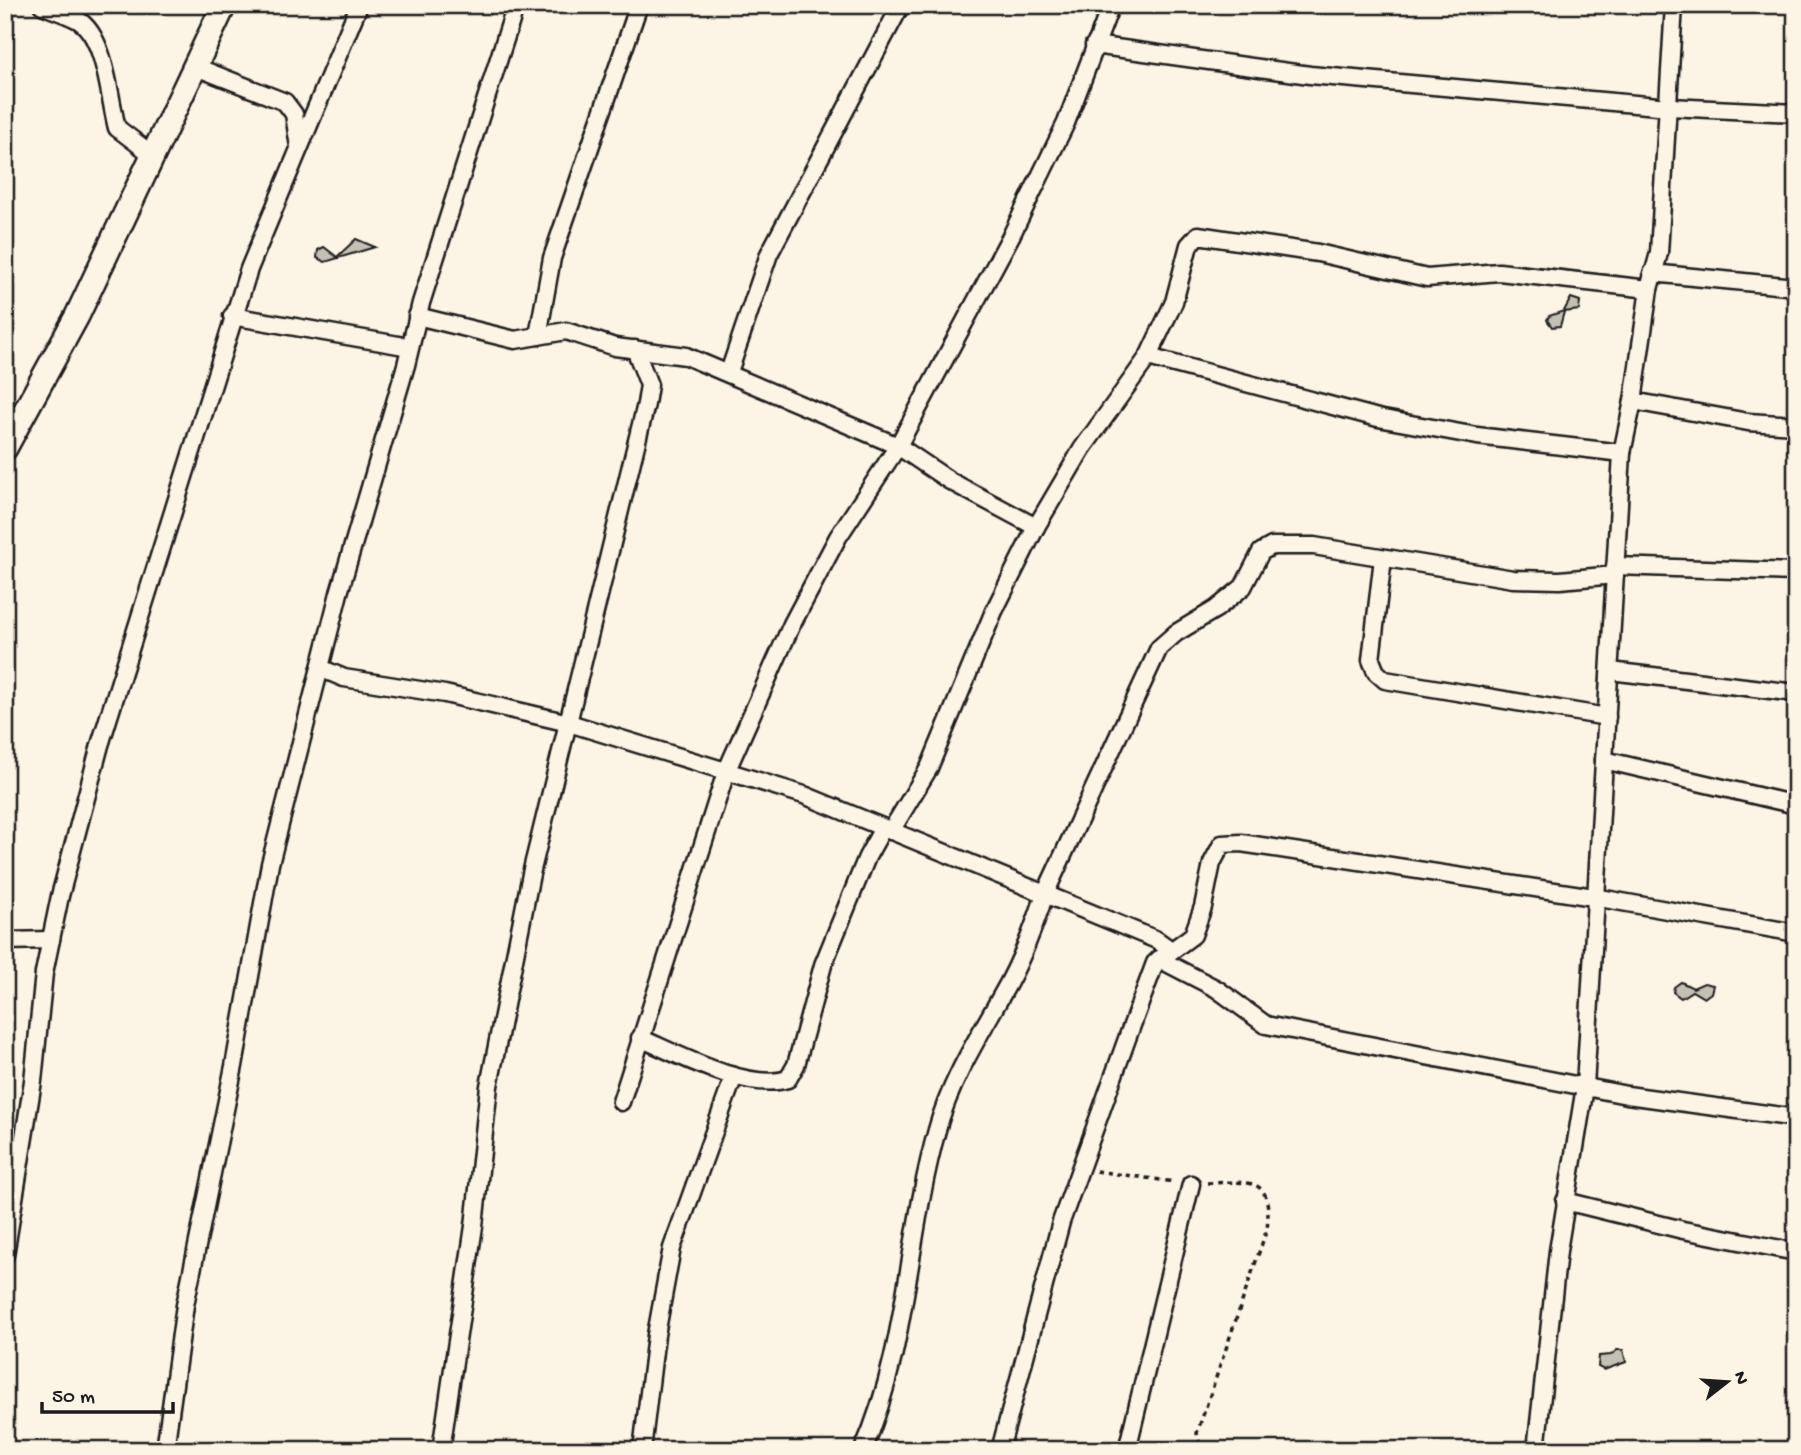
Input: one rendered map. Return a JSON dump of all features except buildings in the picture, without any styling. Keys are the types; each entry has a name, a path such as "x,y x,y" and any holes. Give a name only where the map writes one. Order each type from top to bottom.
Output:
{"street":[{"path":"42,5 79,20 90,31 110,93 117,128 154,156"},
{"path":"5,448 77,316 224,5"},
{"path":"5,1255 33,1081 51,940 100,745 232,316 270,214 359,5"},
{"path":"165,1450 185,1305 234,1066 270,864 320,667 417,316 516,5"},
{"path":"538,337 552,257 639,5"},
{"path":"729,372 769,254 901,5"},
{"path":"621,1102 726,772 792,624 838,537 898,446 1049,161 1111,5"},
{"path":"1536,1450 1565,1201 1585,1087 1622,453 1633,401 1651,281 1659,253 1674,5"},
{"path":"1094,45 1310,75 1669,107 1796,113"},
{"path":"195,67 285,102 294,114 299,148"},
{"path":"640,1038 734,1076 778,1082 788,1079 796,1065 823,965 867,857 929,768 994,611 1036,527 1082,449 1148,358 1174,302 1189,245 1198,235 1318,253 1427,278 1499,272 1796,287"},
{"path":"232,316 410,347"},
{"path":"417,316 515,340 566,331 635,349 686,356 898,446 950,481 1036,527"},
{"path":"441,1450 474,1226 489,1086 531,874 646,404 649,385 635,349"},
{"path":"1148,358 1378,418 1477,436 1622,453"},
{"path":"1633,401 1748,422 1796,425"},
{"path":"863,1450 898,1341 916,1212 937,1127 970,1050 1010,981 1033,931 1045,894 1142,683 1167,639 1237,593 1261,552 1272,545 1314,546 1513,579 1560,580 1615,571 1796,572"},
{"path":"1383,558 1371,660 1376,672 1385,680 1607,717"},
{"path":"320,667 344,678 446,694 569,723 804,795 1157,940 1165,955 1266,1025 1585,1087 1796,1118"},
{"path":"1610,671 1796,693"},
{"path":"1604,760 1796,805"},
{"path":"1000,1450 1061,1222 1150,975 1165,955 1193,935 1203,907 1212,863 1222,844 1241,843 1594,897 1796,933"},
{"path":"5,942 51,940"},
{"path":"642,1450 658,1324 672,1248 734,1076"},
{"path":"1127,1450 1191,1184"},
{"path":"1565,1201 1683,1230 1796,1252"}],"path":[{"path":"1080,1168 1191,1184 1252,1182 1265,1191 1270,1204 1267,1229 1197,1433 1200,1446 1211,1450"}]}
